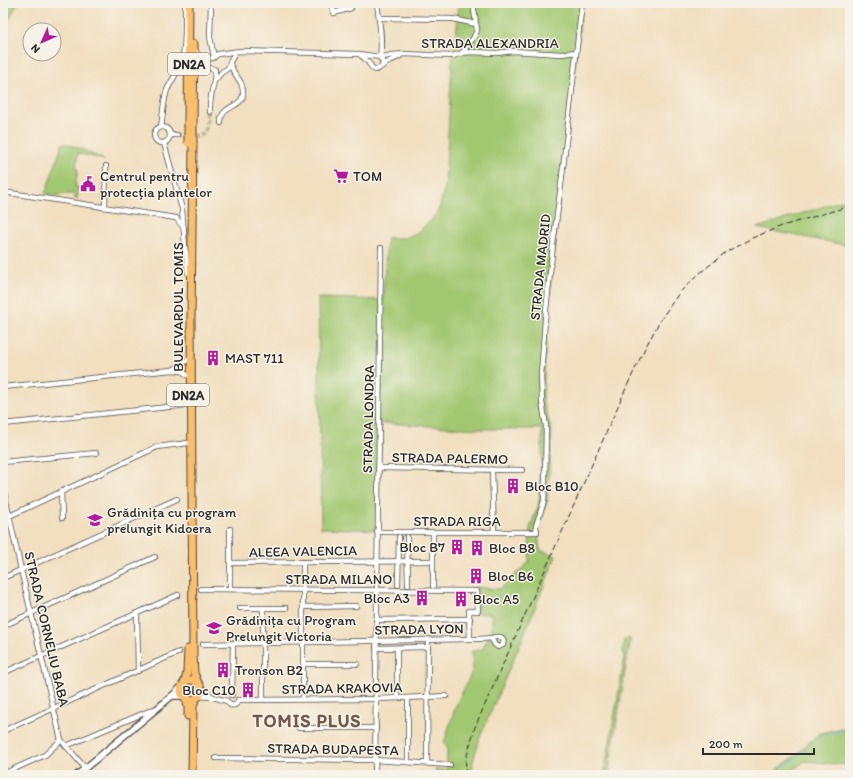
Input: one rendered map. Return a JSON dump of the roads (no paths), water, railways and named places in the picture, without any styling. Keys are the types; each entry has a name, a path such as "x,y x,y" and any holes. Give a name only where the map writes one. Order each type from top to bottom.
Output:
{"main road":[{"name":"BULEVARDUL TOMIS","path":"189,3 192,648 194,673 199,684"},
{"name":"BULEVARDUL TOMIS","path":"190,125 193,82 194,3"},
{"name":"BULEVARDUL TOMIS","path":"183,684 187,672 188,647 188,273 190,143"},
{"path":"183,684 192,680 199,684"},
{"name":"DN2A","path":"183,684 181,690 188,707 188,775"},
{"name":"DN2A","path":"192,775 193,706 200,691 199,684"},
{"path":"184,697 192,700 197,697"}],"street":[{"path":"161,127 166,128 170,132 168,141 164,143 158,142 155,138 155,132 161,127 164,100 183,57 185,3"},
{"path":"210,112 210,100 215,80 210,37 211,3"},
{"path":"332,3 334,13 351,8 350,3"},
{"path":"370,64 371,60 378,57 381,51 377,3"},
{"path":"462,53 474,37 477,30 473,3"},
{"name":"STRADA MADRID","path":"536,532 536,526 544,501 545,482 546,426 542,402 541,375 545,320 582,3"},
{"path":"379,18 453,18 476,24"},
{"path":"194,44 200,58 205,59 222,54"},
{"path":"212,46 228,57 242,86 243,93 238,104 223,114 221,123"},
{"name":"STRADA ALEXANDRIA","path":"222,54 240,51 359,54 378,57 403,54 453,56 471,52 497,54 513,51 561,54 576,52"},
{"path":"215,80 229,67 234,53"},
{"path":"359,54 374,69 379,69 382,66 383,62 378,57"},
{"name":"STRADA ALEXANDRIA","path":"382,66 403,54"},
{"path":"193,82 200,68 205,67 217,71 224,71 236,76"},
{"path":"170,135 177,135"},
{"path":"164,143 183,212 188,273"},
{"path":"105,207 106,166"},
{"path":"3,192 176,218 184,228"},
{"path":"176,218 183,212"},
{"name":"STRADA LONDRA","path":"375,775 381,248"},
{"path":"172,370 188,360"},
{"path":"3,387 172,370 182,371 188,375"},
{"path":"3,424 188,405"},
{"path":"3,519 157,447 188,443"},
{"path":"3,462 96,453"},
{"name":"STRADA PALERMO","path":"378,468 522,470"},
{"path":"492,470 494,532"},
{"name":"STRADA CORNELIU BABA","path":"3,487 41,656 62,740 85,768"},
{"path":"62,491 62,518"},
{"path":"3,578 177,499"},
{"path":"230,529 230,589"},
{"name":"STRADA RIGA","path":"377,532 536,532"},
{"path":"432,532 433,586"},
{"path":"398,585 399,537"},
{"path":"408,537 408,585"},
{"path":"3,626 155,557"},
{"name":"ALEEA VALENCIA","path":"230,563 433,561"},
{"path":"303,562 303,700"},
{"name":"STRADA MILANO","path":"201,589 477,590 478,611 469,611 470,619"},
{"path":"3,673 178,595"},
{"path":"303,607 356,606"},
{"path":"240,608 286,608"},
{"path":"263,608 263,700"},
{"path":"137,614 138,671"},
{"path":"376,620 470,619 470,639"},
{"name":"STRADA LYON","path":"203,644 491,638"},
{"path":"427,763 428,639"},
{"path":"232,695 233,643"},
{"name":"STRADA LYON","path":"376,648 428,647"},
{"path":"397,648 397,698"},
{"path":"3,731 179,652"},
{"path":"303,664 357,664"},
{"path":"77,775 172,696 183,684"},
{"path":"199,684 213,697"},
{"path":"197,697 213,697 227,701 230,705 234,706 237,704 238,700 236,696 232,695"},
{"path":"227,701 228,697 232,695"},
{"path":"172,696 184,697"},
{"name":"STRADA KRAKOVIA","path":"238,700 376,699 446,696"},
{"path":"408,698 408,762"},
{"path":"66,746 159,707"},
{"path":"299,728 376,728"},
{"path":"3,774 45,755 62,740"},
{"name":"STRADA BUDAPESTA","path":"216,758 375,760 450,765"}],"waterway":[{"path":"774,775 820,737 850,728"}],"tunnel":[{"path":"177,135 197,136 206,133 209,130 211,123 210,112"}],"railway":[{"path":"465,775 466,759 475,727 627,386 661,319 679,293 700,273 726,252 752,238 782,226 850,206"}],"place":[{"name":"TOM","path":"341,176"},
{"name":"Centrul pentru protecția plantelor","path":"88,184"},
{"name":"MAST 711","path":"213,358"},
{"name":"Bloc B10","path":"513,486"},
{"name":"Grădinița cu program prelungit Kidoera","path":"95,520"},
{"name":"Bloc B7","path":"457,547"},
{"name":"Bloc B8","path":"477,548"},
{"name":"Bloc B6","path":"476,576"},
{"name":"Bloc A3","path":"422,598"},
{"name":"Bloc A5","path":"461,599"},
{"name":"Grădinița cu Program Prelungit Victoria","path":"214,628"},
{"name":"Tronson B2","path":"223,670"},
{"name":"Bloc C10","path":"248,690"}],"district":[{"name":"TOMIS PLUS","path":"307,721"}]}
